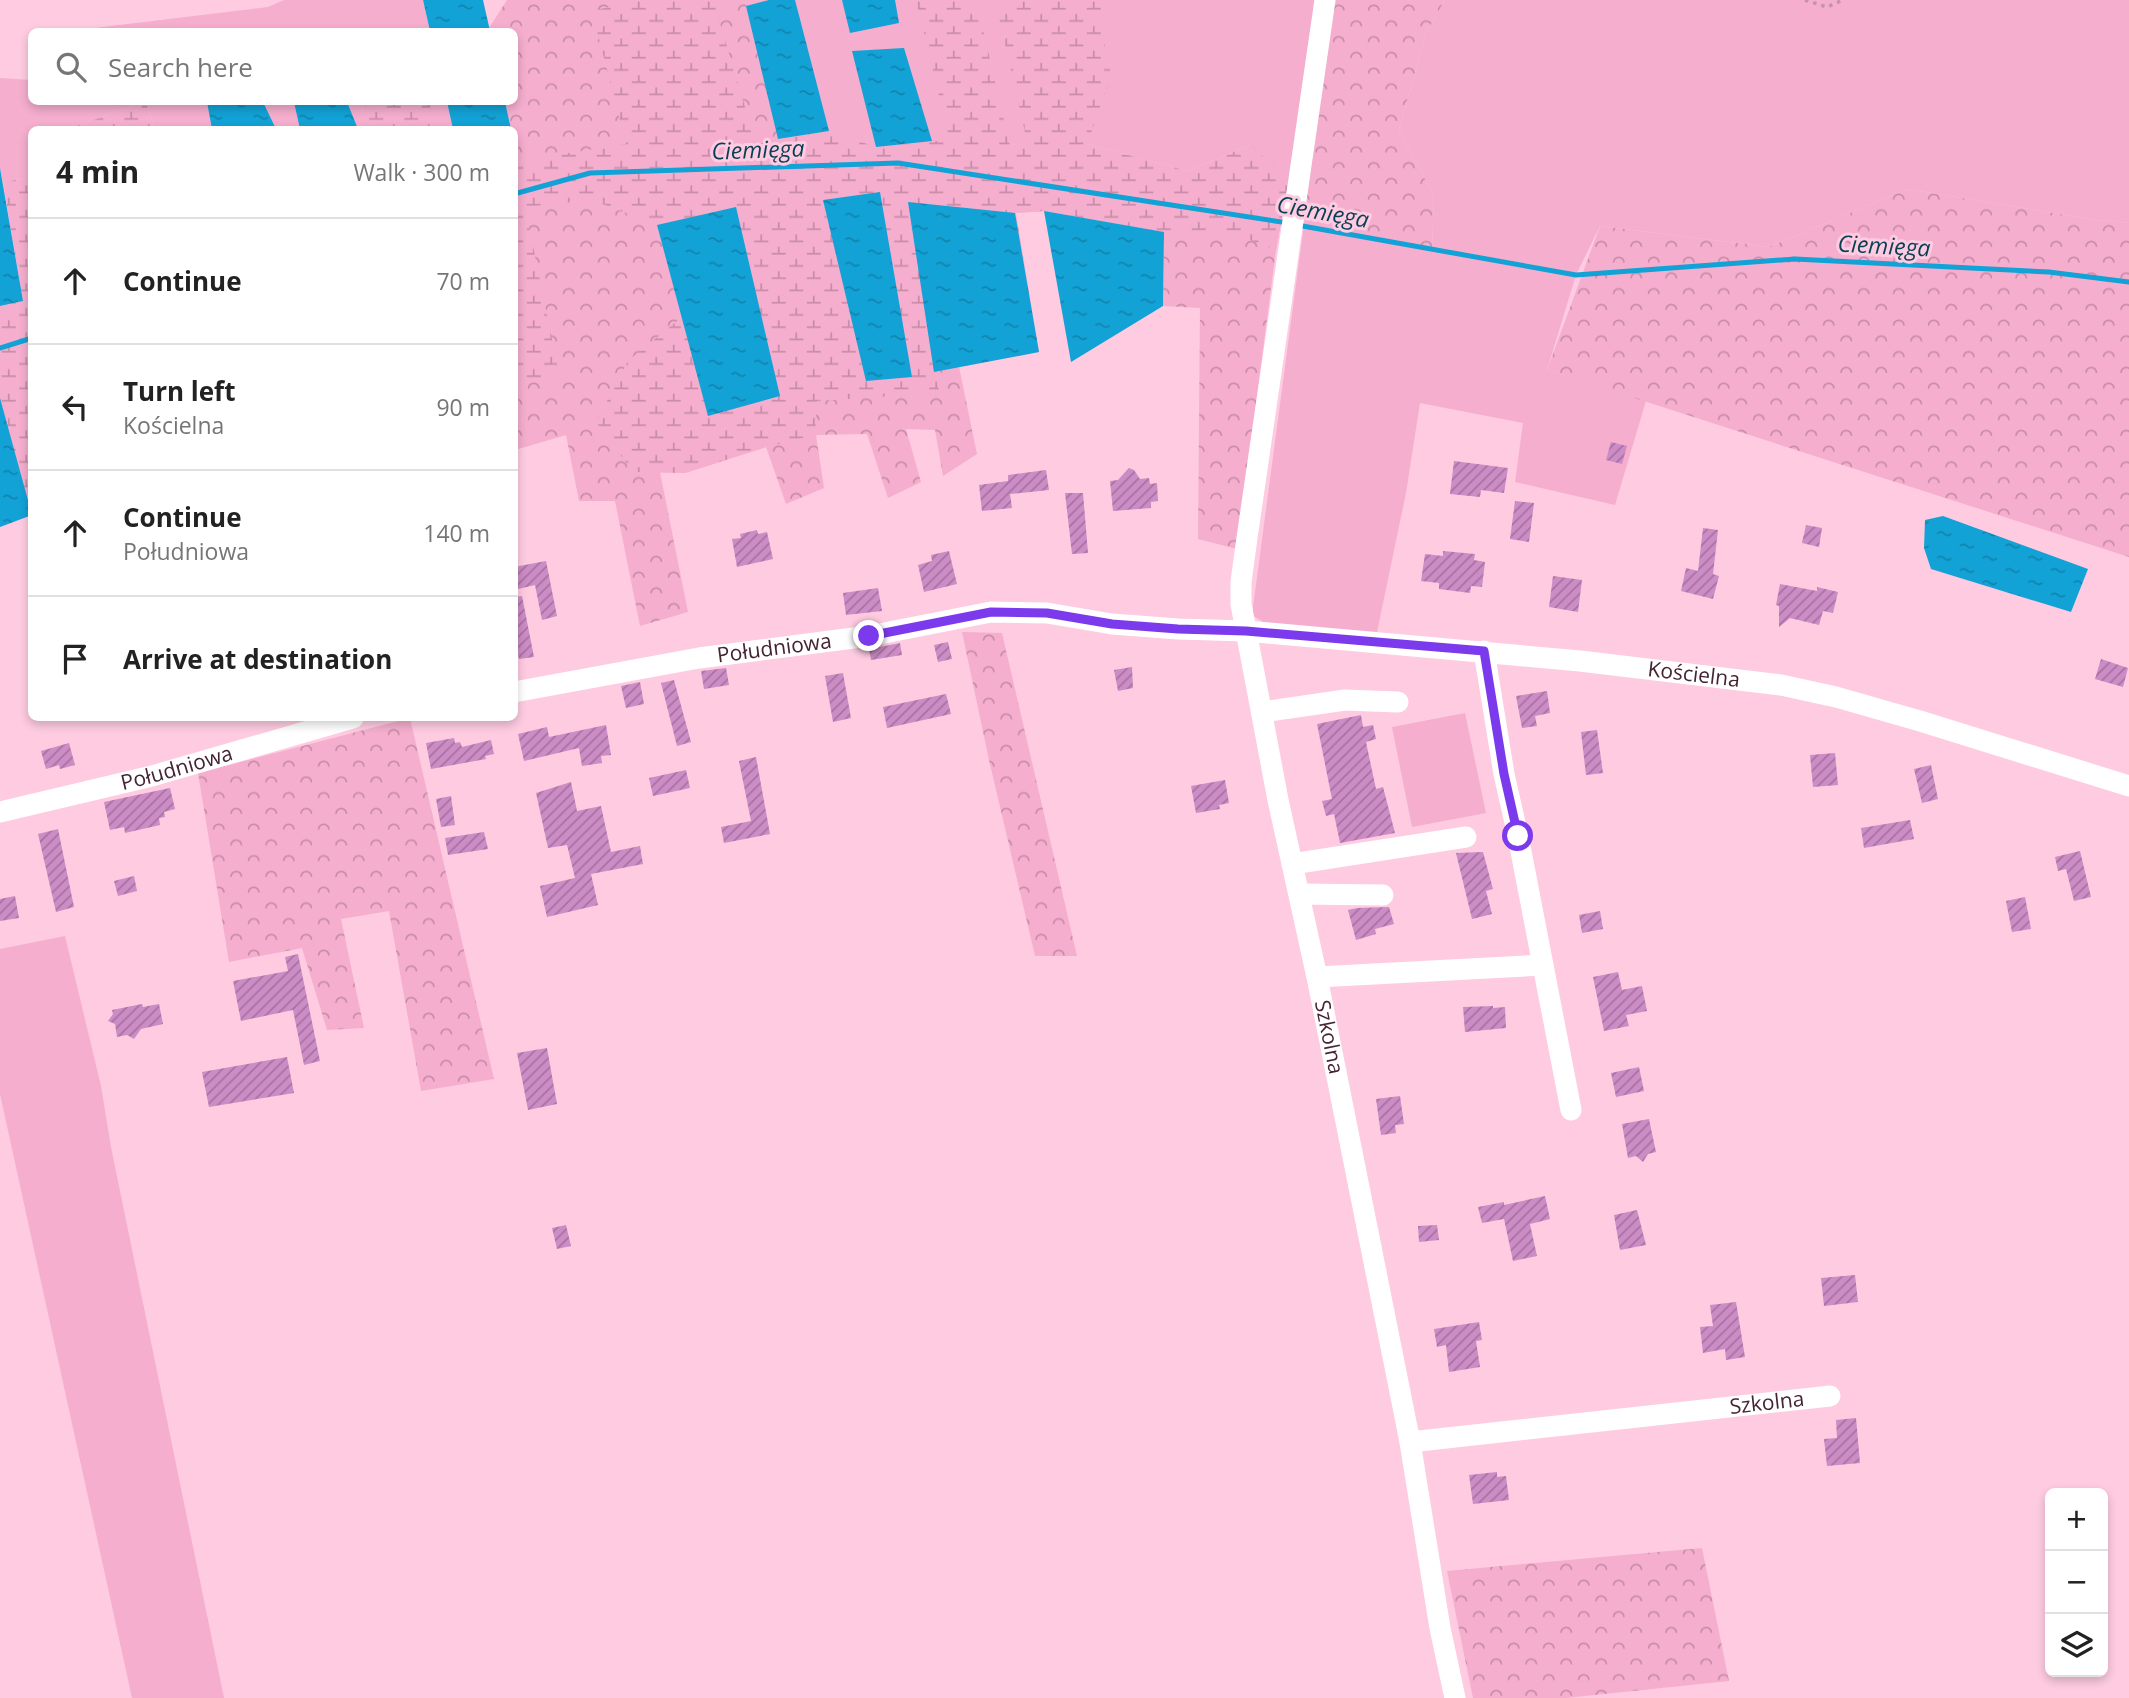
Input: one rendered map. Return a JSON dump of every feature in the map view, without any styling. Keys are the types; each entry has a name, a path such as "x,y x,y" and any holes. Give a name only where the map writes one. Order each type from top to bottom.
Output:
{"street":[{"name":"Szkolna","path":"1325,0 1241,582 1241,604 1410,1442 1440,1628 1455,1698"},
{"name":"Południowa","path":"518,691 699,659 869,636 991,612 1047,613 1112,624 1246,631"},
{"name":"Kościelna","path":"1246,631 1484,651 1782,685 1920,721 2129,786"},
{"path":"1484,651 1504,774 1571,1110"},
{"path":"1262,712 1345,700 1398,702"},
{"name":"Południowa","path":"0,812 152,776 343,721"},
{"path":"1292,864 1466,837"},
{"path":"1298,894 1383,895"},
{"path":"1317,977 1543,965"},
{"name":"Szkolna","path":"1410,1442 1830,1395"}],"path":[{"path":"1805,0 1827,7 1843,0"}],"green space":[{"path":"284,0 423,0 429,28 94,28 268,7"},
{"path":"507,0 745,0 779,139 829,131 876,147 1010,146 1027,141 995,0 1116,0 1099,18 1111,75 1087,144 1219,212 1250,145 1289,179 1276,250 1237,549 1198,539 1200,308 1163,306 1164,232 1044,211 1016,213 1039,352 959,367 977,454 943,476 935,430 906,429 921,482 888,498 867,434 816,435 824,488 786,504 766,447 685,473 660,472 688,612 640,626 615,501 579,501 566,435 518,449 518,126 510,126 506,105 518,105 518,28 489,28"},
{"path":"639,0 713,0 756,144 829,131 876,147 950,141 916,0 976,0 1010,146 1027,141 995,0 1116,0 1099,18 1111,75 1087,144 1188,171 1250,145 1289,179 1276,250 1230,232 1164,232 1044,211 1015,213 909,202 934,372 939,390 909,395 817,401 815,435 766,447 685,473 633,472 596,422 628,361 682,317 708,416 735,208 657,225 592,200 525,207 559,374 518,387 518,208 525,206 518,192 518,161 626,144 592,11"},
{"path":"745,0 1316,0 1289,179 1250,145 1188,171 1087,144 1027,141 1010,146 876,147 829,131 778,139"},
{"path":"1333,0 1445,0 1426,33 1399,130 1434,196 1432,249 1304,224"},
{"path":"1445,0 2129,0 2129,223 1907,189 1769,247 1600,226 1576,275 1547,370 1646,401 1615,505 1515,482 1523,423 1420,403 1406,493 1377,632 1268,625 1252,615 1304,224 1432,248 1434,196 1399,130 1426,33"},
{"path":"0,78 28,80 28,105 136,105 76,126 28,126 28,177 3,183 0,168"},
{"path":"136,105 147,105 154,126 76,126"},
{"path":"147,105 448,105 452,126 154,126"},
{"path":"365,105 430,105 435,126 371,126"},
{"path":"28,177 28,516 0,527 0,306 23,301 3,183"},
{"path":"1907,189 2129,223 2129,557 1547,370 1600,226 1769,247"},
{"path":"962,632 1002,633 1077,956 1035,956"},
{"path":"1465,713 1486,813 1412,827 1392,727"},
{"path":"398,721 411,721 494,1079 421,1091 389,911 341,919 364,1028 327,1030 302,948 229,962 198,773"},
{"path":"65,936 101,1086 111,1147 224,1698 132,1698 0,1094 0,949"},
{"path":"1702,1548 1729,1681 1566,1698 1473,1698 1447,1571"}],"water":[{"path":"423,0 483,0 489,28 429,28"},
{"path":"769,0 795,0 829,131 778,139 746,6"},
{"path":"842,0 895,0 899,23 850,33"},
{"path":"904,48 932,141 876,147 852,51"},
{"path":"208,105 264,105 275,126 211,126"},
{"path":"295,105 348,105 357,126 299,126"},
{"path":"448,105 506,105 510,126 452,126"},
{"path":"0,168 23,301 0,306"},
{"path":"880,192 912,377 866,381 823,200"},
{"path":"908,202 1015,213 1039,352 934,372"},
{"path":"736,207 780,396 708,416 657,225"},
{"path":"1044,211 1164,232 1163,306 1071,362"},
{"path":"0,398 28,500 28,516 0,527"},
{"path":"1943,516 2088,569 2071,612 1931,569 1924,548 1925,520"}],"building":[{"path":"1611,442 1627,446 1622,464 1606,460"},
{"path":"1454,461 1508,468 1504,493 1481,490 1480,497 1450,494"},
{"path":"1129,468 1134,470 1140,479 1149,478 1150,484 1157,483 1158,501 1151,502 1151,508 1113,511 1110,481 1118,480"},
{"path":"1046,470 1049,490 1010,494 1012,508 982,511 979,485 1008,481 1008,475"},
{"path":"1065,493 1083,493 1088,553 1072,554"},
{"path":"1515,501 1534,503 1529,542 1510,539"},
{"path":"1806,525 1822,528 1819,547 1802,543"},
{"path":"1703,528 1718,530 1713,574 1719,576 1713,599 1681,591 1686,568 1698,571"},
{"path":"757,530 758,534 767,532 773,559 737,567 732,539 741,538 740,534"},
{"path":"949,551 957,584 924,592 918,565 932,561 931,555"},
{"path":"1443,551 1475,554 1474,560 1485,562 1482,587 1471,586 1470,593 1439,589 1439,583 1421,581 1425,554 1443,556"},
{"path":"546,561 557,616 542,620 535,585 518,589 518,566"},
{"path":"1553,576 1582,580 1578,612 1549,607"},
{"path":"1780,584 1838,592 1833,613 1823,611 1819,625 1790,618 1779,627 1779,606 1776,605"},
{"path":"878,588 882,611 846,615 843,593"},
{"path":"518,596 522,596 534,657 519,659"},
{"path":"948,642 952,659 938,662 934,645"},
{"path":"900,643 902,655 871,660 869,649"},
{"path":"2101,659 2128,668 2123,687 2095,679"},
{"path":"1132,667 1133,688 1118,691 1114,670"},
{"path":"726,668 729,685 704,689 701,671"},
{"path":"843,673 851,718 833,722 825,676"},
{"path":"674,680 691,742 677,746 661,683"},
{"path":"640,682 644,704 626,708 621,686"},
{"path":"1547,691 1550,713 1535,716 1537,726 1522,728 1516,696"},
{"path":"946,694 951,714 887,728 883,707"},
{"path":"1361,715 1363,727 1373,725 1376,739 1366,742 1376,789 1383,787 1395,833 1340,843 1334,814 1326,816 1322,801 1332,799 1317,724"},
{"path":"606,725 611,755 601,756 602,763 582,766 579,748 524,761 518,734 547,727 549,737"},
{"path":"1597,730 1603,773 1586,775 1581,732"},
{"path":"454,738 455,743 460,742 462,747 491,740 494,754 485,756 486,759 431,769 426,743"},
{"path":"69,743 75,765 60,769 59,765 46,769 41,751"},
{"path":"1835,753 1838,785 1813,787 1810,755"},
{"path":"756,757 770,834 724,843 721,827 751,821 739,761"},
{"path":"1931,765 1938,799 1922,803 1914,769"},
{"path":"686,770 690,788 653,796 649,778"},
{"path":"1225,780 1229,803 1219,805 1220,809 1196,813 1191,786"},
{"path":"571,782 577,811 601,806 611,852 640,846 643,864 591,874 598,905 547,917 540,886 575,878 567,845 548,848 536,793"},
{"path":"170,788 175,809 164,812 165,817 159,818 160,825 125,833 124,827 110,830 104,802"},
{"path":"451,796 455,825 441,827 436,799"},
{"path":"1910,820 1914,839 1864,848 1861,828"},
{"path":"58,829 74,907 56,912 38,834"},
{"path":"484,832 488,849 448,855 445,838"},
{"path":"2080,851 2091,897 2074,901 2066,869 2058,871 2055,857"},
{"path":"1483,852 1493,889 1486,891 1492,914 1472,919 1456,853"},
{"path":"134,876 137,891 118,896 114,881"},
{"path":"15,896 19,918 0,921 0,899"},
{"path":"2025,897 2031,929 2012,932 2006,901"},
{"path":"1389,907 1394,924 1375,929 1376,934 1356,940 1348,910"},
{"path":"1600,911 1603,929 1582,933 1579,915"},
{"path":"298,954 320,1061 304,1065 293,1010 241,1021 233,981 288,971 285,957"},
{"path":"1618,972 1622,990 1642,986 1647,1011 1626,1015 1629,1026 1604,1031 1593,977"},
{"path":"142,1004 143,1007 159,1004 163,1024 141,1029 134,1039 127,1035 117,1037 115,1024 108,1021 113,1014 112,1010"},
{"path":"1463,1007 1505,1007 1506,1028 1465,1032"},
{"path":"547,1048 557,1104 528,1110 517,1053"},
{"path":"287,1057 294,1093 209,1107 202,1072"},
{"path":"1639,1067 1644,1091 1616,1097 1611,1073"},
{"path":"1400,1096 1404,1124 1395,1125 1396,1133 1381,1135 1376,1099"},
{"path":"1649,1119 1656,1152 1648,1154 1643,1162 1636,1156 1628,1158 1622,1124"},
{"path":"1545,1196 1550,1219 1530,1224 1537,1256 1513,1261 1504,1219 1482,1223 1478,1207 1504,1202 1504,1205"},
{"path":"1637,1210 1646,1245 1620,1250 1614,1215"},
{"path":"566,1225 571,1246 557,1249 552,1228"},
{"path":"1437,1225 1439,1240 1419,1242 1418,1226"},
{"path":"1855,1275 1858,1302 1824,1306 1821,1278"},
{"path":"1736,1302 1745,1357 1726,1360 1725,1349 1703,1353 1700,1327 1713,1326 1710,1305"},
{"path":"1479,1322 1482,1340 1476,1341 1480,1367 1449,1372 1446,1345 1437,1347 1434,1329"},
{"path":"1856,1418 1860,1463 1827,1466 1824,1439 1837,1438 1836,1420"},
{"path":"1497,1472 1497,1477 1506,1476 1509,1500 1473,1504 1469,1475"}],"waterway":[{"name":"Ciemięga","path":"518,193 590,173 898,163 1288,223"},
{"name":"Ciemięga","path":"1297,225 1576,275 1795,259 2049,272 2129,282"},
{"name":"Ciemięga","path":"0,348 28,339"}],"route":[{"path":"869,636 991,612 1047,613 1112,624 1246,631 1484,651 1504,774 1518,836"}]}
